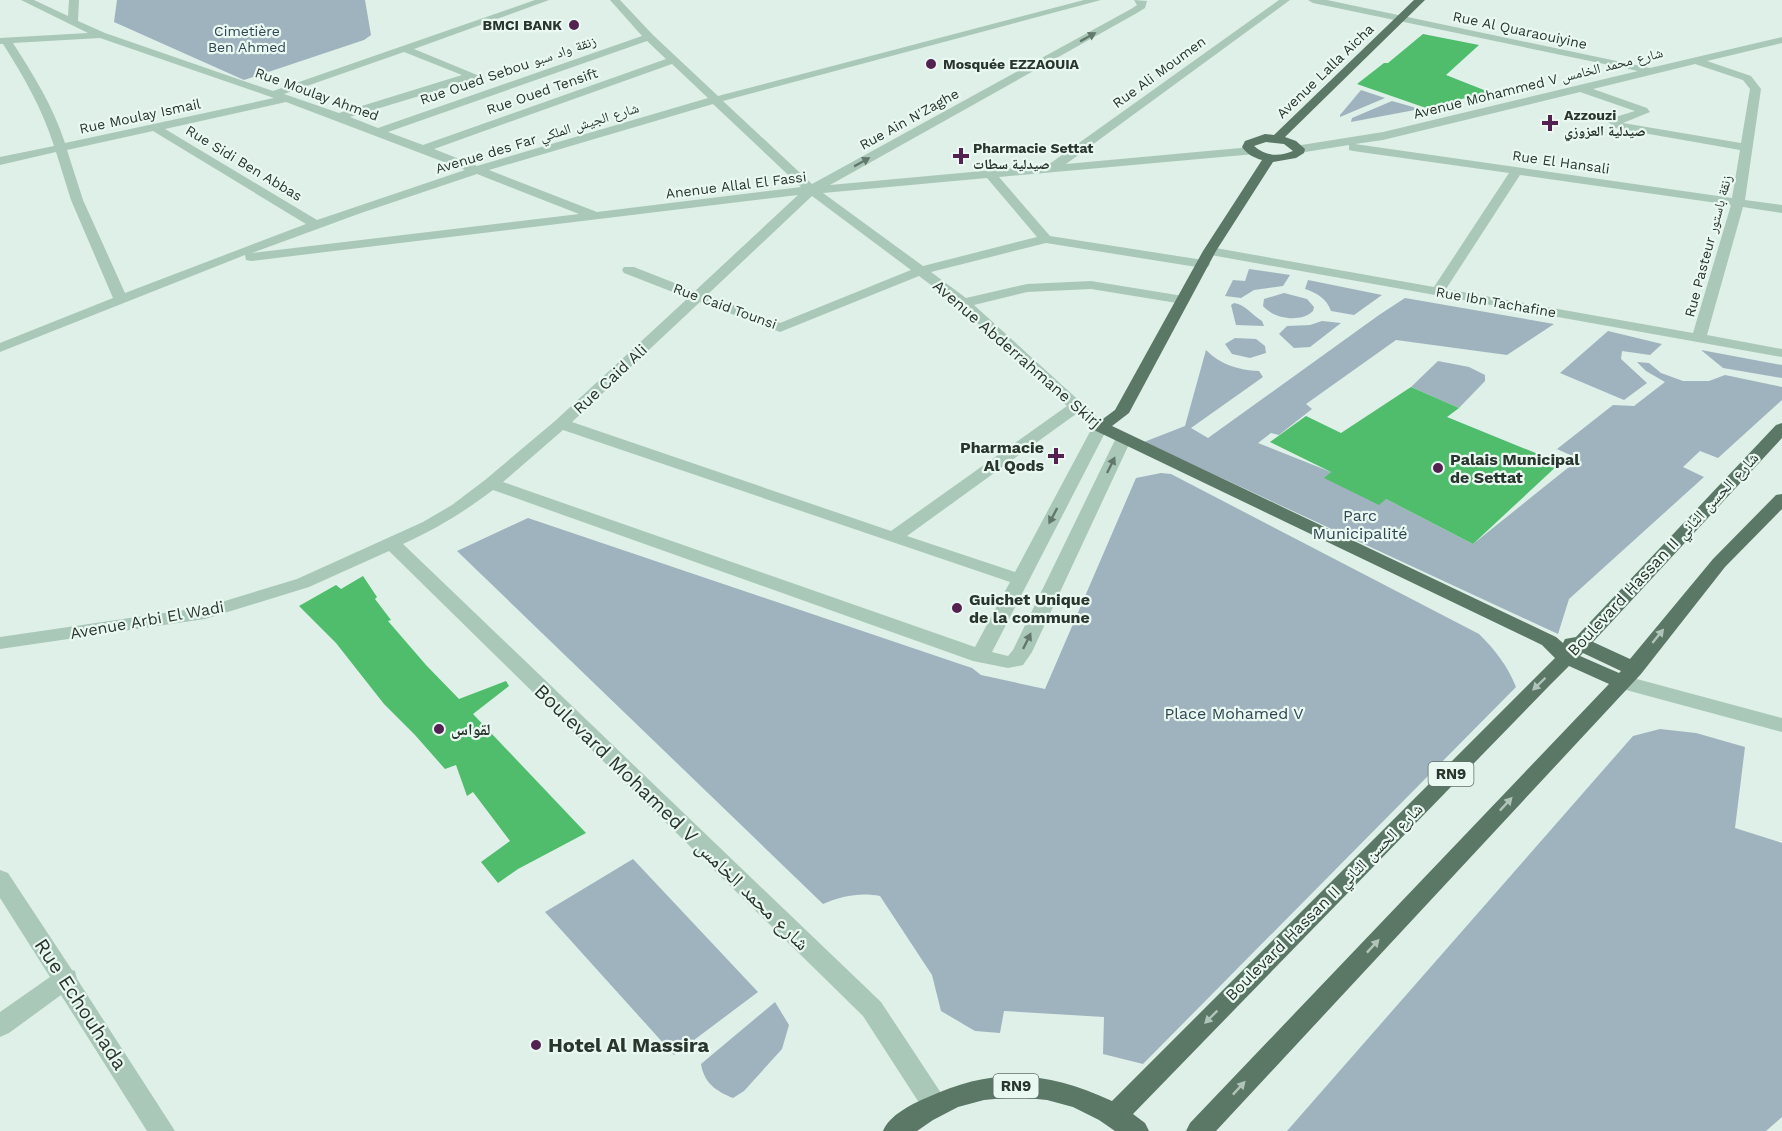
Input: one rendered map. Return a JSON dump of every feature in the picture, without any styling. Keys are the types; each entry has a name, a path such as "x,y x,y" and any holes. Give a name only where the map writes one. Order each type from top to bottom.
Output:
{"main road":[{"name":"Avenue Lalla Aicha","path":"1277,138 1420,0"},
{"path":"1277,138 1295,144 1299,149 1298,153 1292,157 1270,158 1251,151 1248,147 1249,142 1277,138"},
{"path":"1100,428 1121,413 1210,250 1270,158"},
{"path":"1121,413 1123,440"},
{"name":"Avenue Abderrahmane Skirj","path":"1100,428 1549,641 1628,675"},
{"name":"Boulevard Hassan II شارع الحسن الثاني","path":"1115,1115 1574,651 1782,428"},
{"path":"1199,1131 1628,675 1719,563 1782,498"},
{"name":"RN9","path":"896,1131 914,1116 934,1104 978,1089 1024,1086 1071,1095 1115,1115 1136,1131"}],"street":[{"name":"Rue Moulay Ahmed","path":"26,0 101,35 339,117 598,217"},
{"path":"73,22 74,0"},
{"path":"274,94 544,0"},
{"path":"617,2 633,0"},
{"name":"Avenue des Far شارع الجيش الملكي","path":"0,348 315,224 477,170 715,101 1096,0"},
{"name":"Rue Ain N'Zaghe","path":"811,190 1134,11 1142,6 1142,1 1139,0"},
{"name":"Rue Ali Moumen","path":"1050,169 1285,0"},
{"name":"Rue Al Quaraouiyine","path":"1313,0 1650,71"},
{"name":"Avenue Abderrahmane Skirj","path":"617,2 715,101 811,190 964,303 1100,428"},
{"path":"1047,3 1064,8"},
{"path":"3,41 101,35"},
{"name":"Rue Oued Sebou زنقة واد سبو","path":"377,132 650,37"},
{"name":"Avenue Mohammed V شارع محمد الخامس","path":"1299,149 1383,136 1782,40"},
{"path":"3,41 36,87 51,117 77,200 121,300"},
{"path":"406,49 505,88"},
{"name":"Rue Oued Tensift","path":"421,150 674,60"},
{"name":"Rue Pasteur زنقة باستور","path":"1694,61 1747,78 1756,89 1738,202 1699,338"},
{"path":"339,117 472,75"},
{"path":"1580,88 1643,110 1644,112 1613,121 1619,126 1747,148"},
{"name":"Rue Moulay Ismail","path":"0,161 287,99"},
{"name":"Rue Sidi Ben Abbas","path":"156,128 315,224"},
{"name":"Rue El Hansali","path":"1336,145 1782,209"},
{"name":"Anenue Allal El Fassi","path":"225,260 811,190 1251,151"},
{"path":"1438,291 1516,171"},
{"path":"990,174 1046,239 1203,264"},
{"name":"Rue Caid Ali","path":"392,544 458,509 491,484 561,424 699,298 811,190"},
{"name":"Rue Caid Tounsi","path":"629,270 780,328 920,271 1046,239"},
{"name":"Rue Ibn Tachafine","path":"1210,250 1782,353"},
{"path":"964,303 1027,288 1091,285 1183,300"},
{"path":"893,538 1077,406"},
{"path":"561,424 1019,579"},
{"path":"980,656 1100,428"},
{"path":"491,484 980,656 1008,662 1019,657 1123,440"},
{"name":"Avenue Arbi El Wadi","path":"0,643 205,613 303,583 392,544"},
{"name":"Boulevard Mohamed V شارع محمد الخامس","path":"392,544 872,1009 934,1104"},
{"path":"1628,675 1690,698 1782,725"},
{"name":"Rue Echouhada","path":"0,879 66,978 162,1131"},
{"path":"0,1026 66,978"}],"green space":[{"name":"Cimetière Ben Ahmed","path":"117,0 365,0 371,35 364,40 244,80 114,22"},
{"path":"1361,90 1385,98 1340,117 1340,115"},
{"path":"1392,101 1420,109 1351,122 1352,118"},
{"path":"1249,269 1290,275 1283,286 1254,290 1241,298 1225,296 1233,280 1245,281"},
{"path":"1308,280 1382,295 1354,315 1331,311 1321,297 1305,289"},
{"path":"1284,293 1307,299 1314,307 1313,311 1302,317 1288,318 1274,314 1263,306 1264,299"},
{"name":"Parc Municipalité","path":"1405,298 1554,324 1507,355 1396,340 1306,404 1312,409 1279,435 1271,433 1258,443 1331,472 1325,478 1386,499 1473,544 1579,459 1557,449 1613,405 1634,406 1665,382 1646,371 1637,362 1649,363 1661,373 1683,381 1709,381 1725,375 1782,387 1782,400 1718,458 1700,451 1683,467 1704,477 1569,599 1558,634 1144,442 1185,426 1206,350 1224,363 1237,368 1259,371 1263,377 1191,428 1208,438"},
{"path":"1234,303 1262,321 1264,326 1236,325 1231,305"},
{"path":"1322,321 1341,323 1310,347 1294,348 1279,334 1287,326 1310,325"},
{"path":"1608,331 1662,344 1650,355 1622,351 1621,359 1647,383 1624,400 1560,373"},
{"path":"1235,338 1256,339 1265,346 1266,353 1250,358 1232,354 1225,344"},
{"path":"1701,350 1782,365 1782,378 1723,368"},
{"path":"1438,361 1469,367 1485,375 1485,381 1459,408 1411,387"},
{"name":"Place Mohamed V","path":"1161,473 1171,474 1479,634 1491,646 1509,672 1516,687 1143,1064 1103,1054 1104,1017 1004,1011 1000,1033 975,1031 941,1011 932,975 880,896 866,894 851,896 823,904 457,551 528,518 972,668 981,675 1045,689 1136,478"},
{"path":"1660,729 1696,733 1745,747 1735,828 1782,843 1782,1117 1766,1131 1287,1131 1633,736"},
{"path":"633,859 758,992 674,1055 545,912"},
{"path":"775,1002 789,1025 782,1049 744,1091 733,1098 712,1086 701,1064"}],"building":[{"path":"1423,34 1479,45 1446,75 1489,92 1426,108 1357,84 1384,63 1388,63"},
{"name":"Palais Municipal de Settat","path":"1411,387 1459,408 1447,417 1560,463 1473,544 1386,499 1379,505 1324,478 1331,472 1270,442 1306,416 1341,433"},
{"name":"لقواس","path":"363,576 377,597 375,599 391,620 388,621 459,699 506,681 509,686 473,714 586,833 518,869 498,883 481,862 510,841 473,792 467,796 456,765 445,769 384,704 336,643 299,606 336,585 341,589"}],"place":[{"name":"BMCI BANK","path":"574,25"},
{"name":"Mosquée EZZAOUIA","path":"931,64"},
{"name":"Azzouzi صيدلية العزوزي","path":"1550,123"},
{"name":"Pharmacie Settat صيدلية سطات","path":"961,156"},
{"name":"Pharmacie Al Qods","path":"1056,456"},
{"name":"Palais Municipal de Settat","path":"1438,468"},
{"name":"Guichet Unique de la commune","path":"957,608"},
{"name":"لقواس","path":"439,729"},
{"name":"Hotel Al Massira","path":"536,1045"}]}
